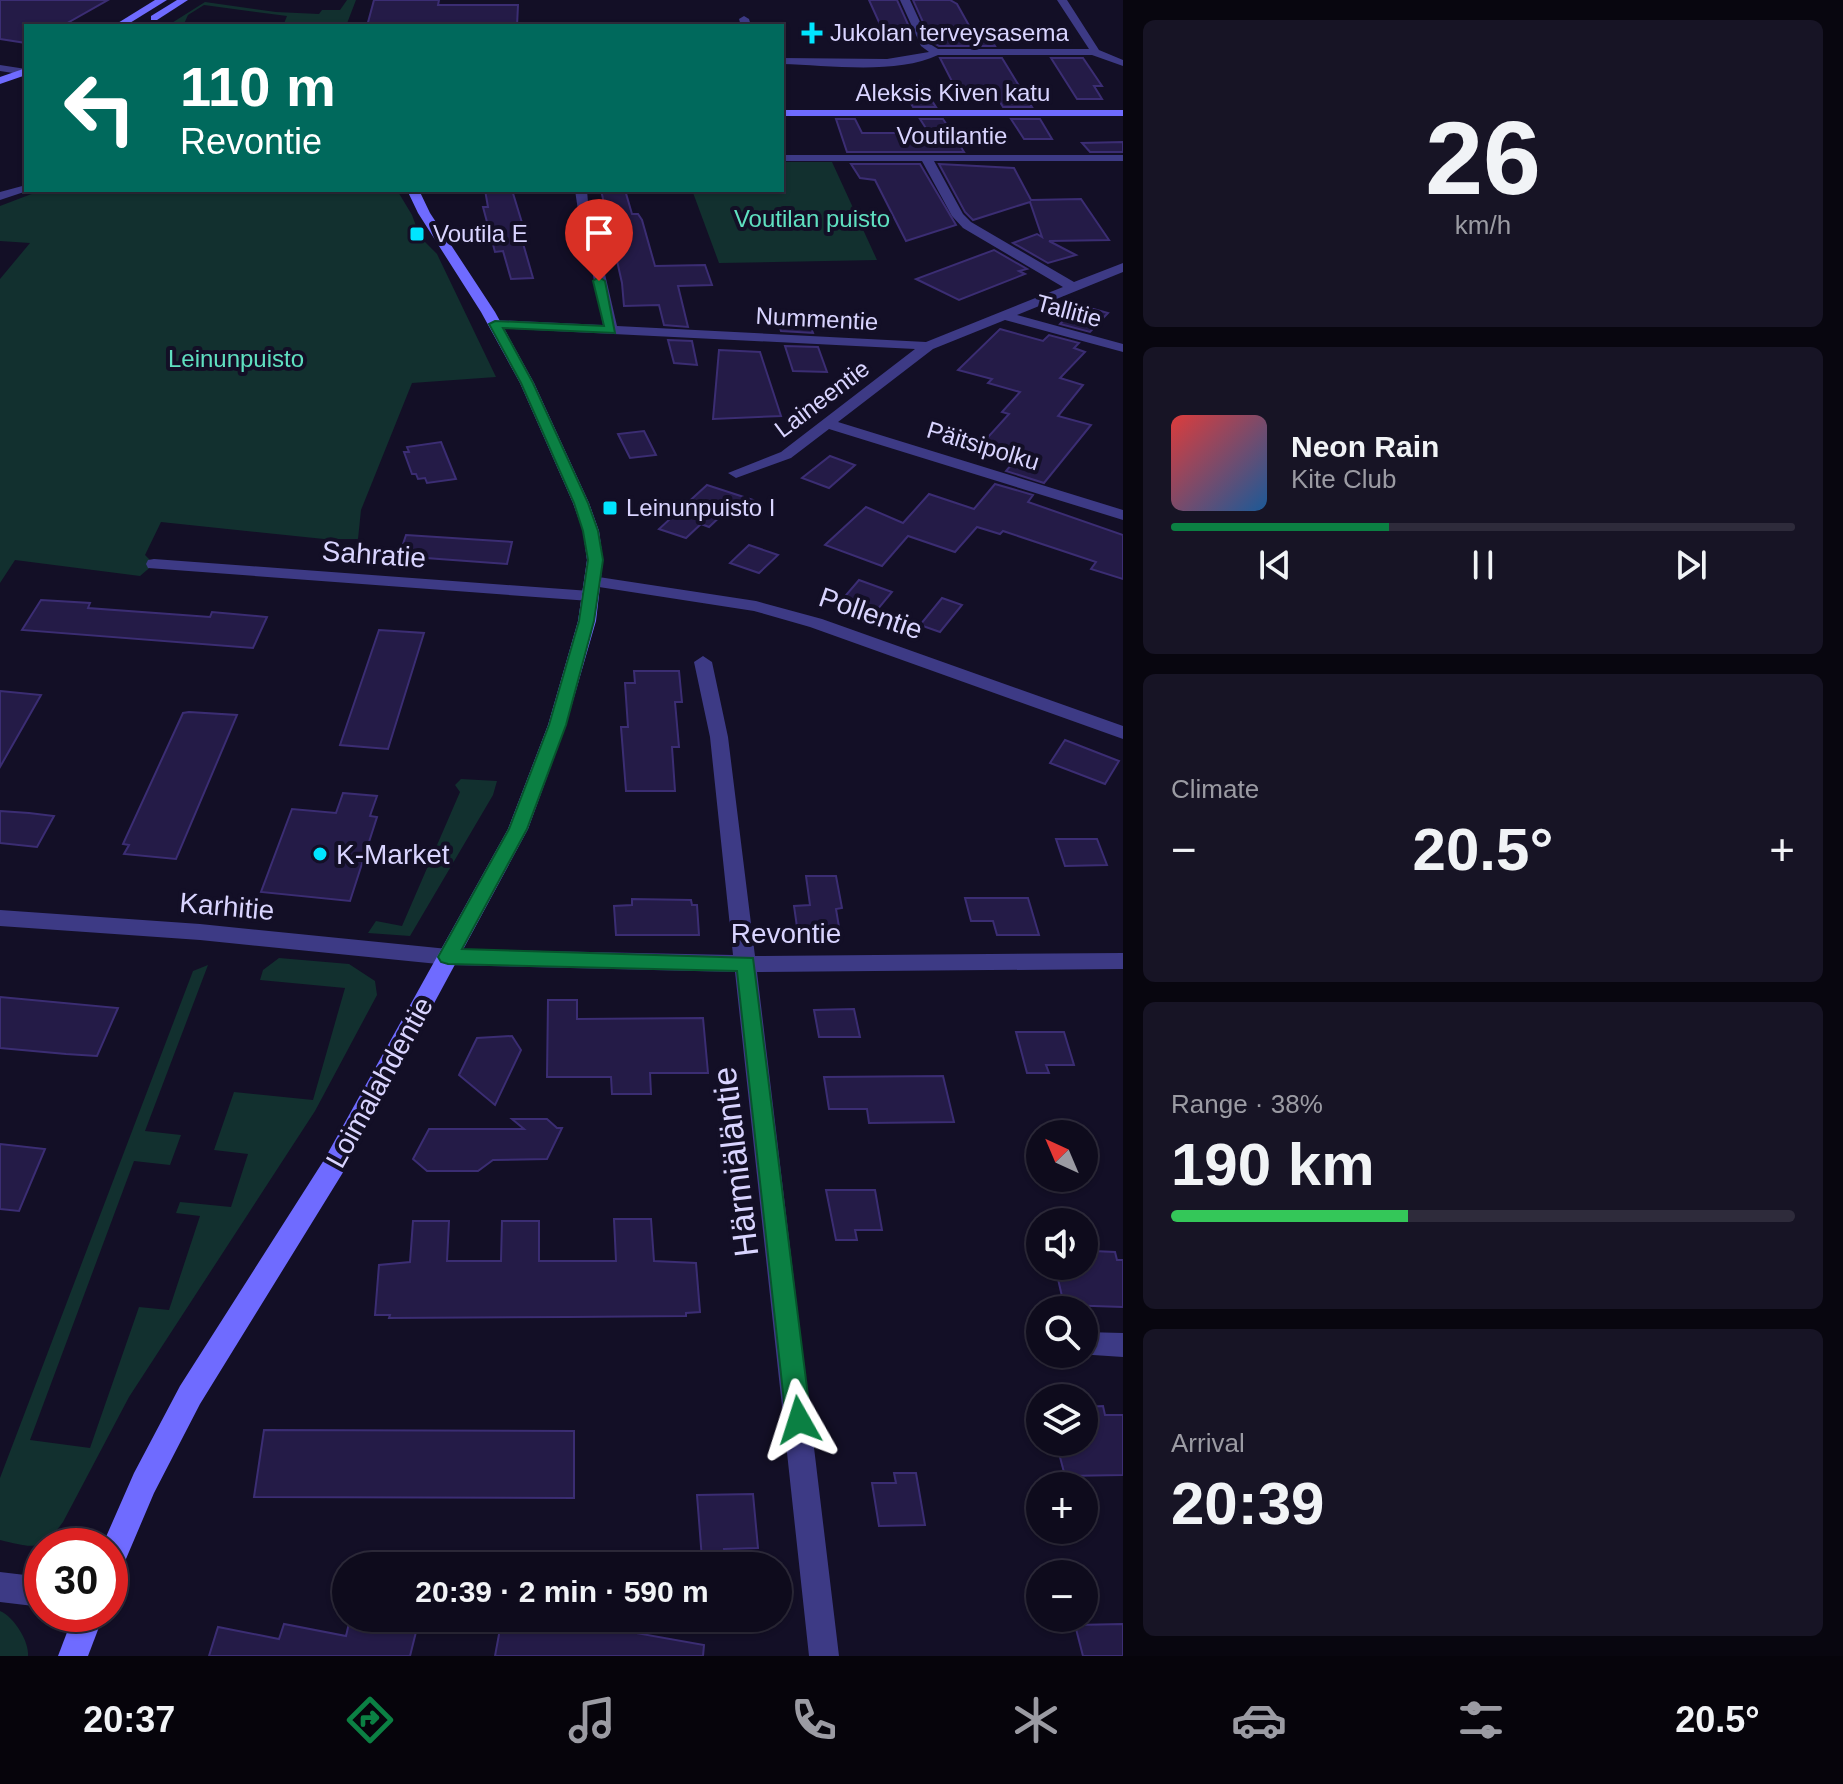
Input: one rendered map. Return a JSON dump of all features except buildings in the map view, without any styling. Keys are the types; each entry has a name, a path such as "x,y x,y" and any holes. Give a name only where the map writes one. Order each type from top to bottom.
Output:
{"street":[{"path":"121,24 162,0"},
{"path":"143,24 183,0"},
{"path":"905,0 926,46 936,52"},
{"path":"1062,0 1096,52"},
{"path":"784,61 909,62 922,60 936,52 1096,52 1118,62"},
{"path":"2,74 24,78"},
{"path":"0,90 24,78"},
{"name":"Aleksis Kiven katu","path":"784,113 1123,113"},
{"name":"Voutilantie","path":"784,158 1123,158"},
{"path":"926,158 958,216 967,225 1075,288"},
{"path":"0,196 24,189"},
{"name":"Loimalahdentie","path":"125,1528 144,1483 190,1395 333,1167 518,829 557,725 587,621 595,560 591,531 581,503 527,383 495,324 424,213 414,192"},
{"path":"581,192 586,224"},
{"path":"596,261 611,330"},
{"name":"Nummentie","path":"495,324 928,346 1123,267"},
{"name":"Tallitie","path":"1003,315 1123,348"},
{"name":"Laineentie","path":"736,473 786,455 928,346"},
{"name":"Päitsipolku","path":"829,424 1123,515"},
{"name":"Sahratie","path":"154,564 591,589"},
{"name":"Pollentie","path":"591,589 741,603 816,623 1123,733"},
{"name":"Härmiäläntie","path":"703,662 719,737 824,1656"},
{"name":"Karhitie","path":"0,918 200,932 448,957"},
{"name":"Revontie","path":"448,957 746,964 1123,961"},
{"path":"1098,1344 1123,1345"},
{"path":"0,1587 24,1590"},
{"path":"73,1656 82,1632"}],"green space":[{"path":"347,0 356,0 347,24 284,24 287,16 204,5 188,15 184,24 170,24 205,2 276,12 319,14 322,10 340,10"},
{"name":"Voutilan puisto","path":"784,162 832,162 877,260 719,263 693,192 784,192"},
{"name":"Leinunpuisto","path":"37,192 398,192 420,237 437,254 496,377 412,383 361,510 358,539 324,539 161,522 145,555 154,564 140,576 15,560 0,583 0,279 30,243 0,241 0,206"},
{"path":"461,779 497,781 493,795 410,936 368,933 376,921 402,926 460,792 455,785"},
{"path":"279,958 349,964 375,981 377,995 315,1111 129,1397 63,1522 58,1528 24,1528 24,1545 0,1540 0,1478 193,971 208,965 145,1131 181,1135 170,1165 134,1161 30,1440 90,1448 139,1307 169,1310 200,1216 176,1213 180,1202 231,1207 248,1154 214,1150 234,1092 313,1100 345,988 260,980 263,970"},
{"path":"0,1611 20,1630 28,1656 0,1656"}],"place":[{"name":"Jukolan terveysasema","path":"812,33"},
{"name":"Voutila E","path":"417,234"},
{"name":"Leinunpuisto I","path":"610,508"},
{"name":"K-Market","path":"320,854"}],"route":[{"path":"599,281 611,330 495,324 527,383 581,503 591,531 595,560 587,621 557,725 518,829 448,957 746,964 799,1420"}]}
